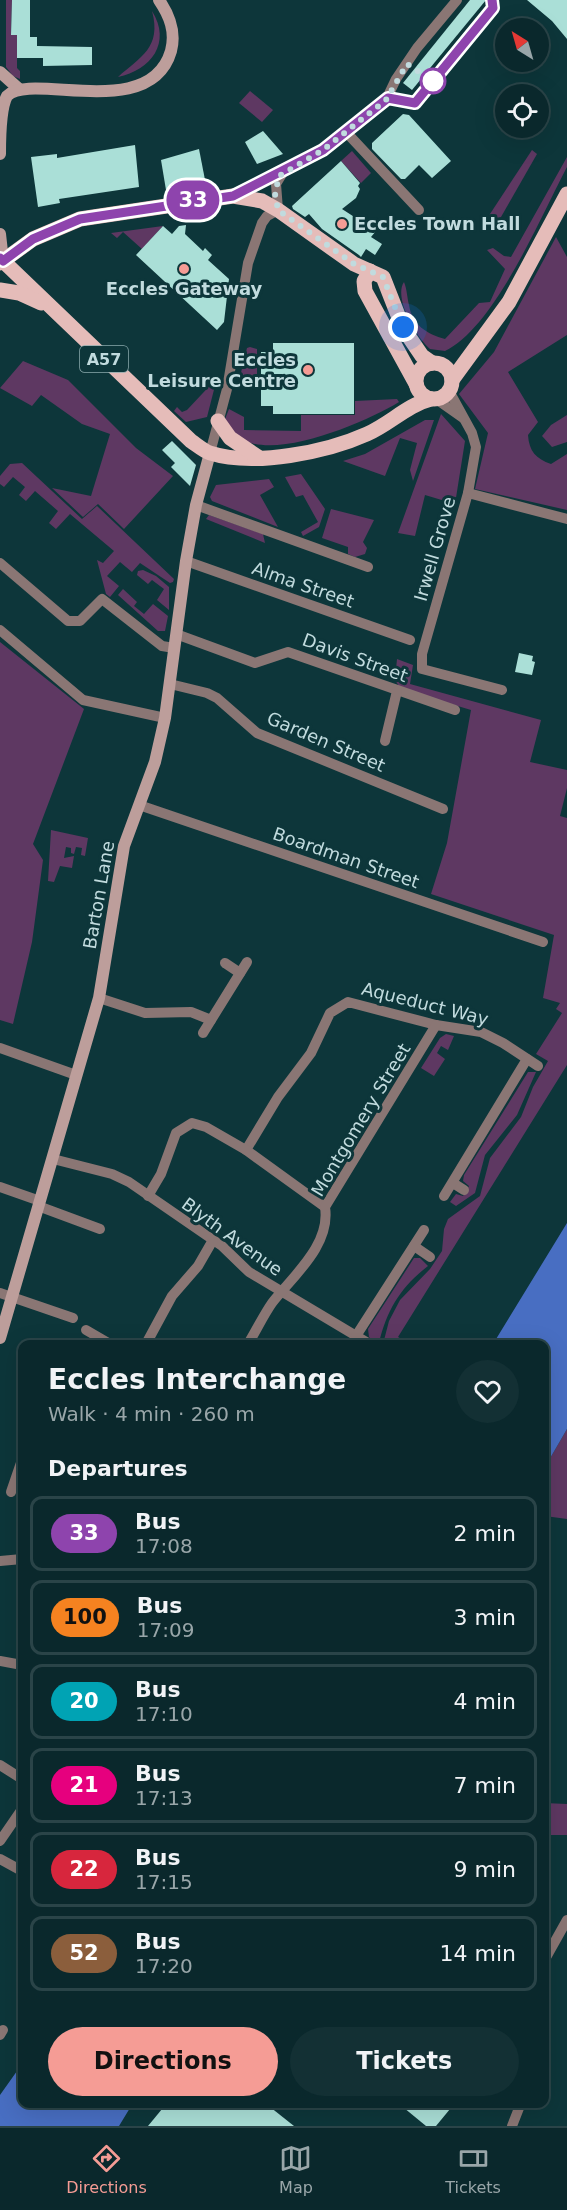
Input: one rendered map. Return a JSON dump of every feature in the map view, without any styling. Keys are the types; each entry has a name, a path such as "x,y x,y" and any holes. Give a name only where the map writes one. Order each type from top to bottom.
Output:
{"main road":[{"path":"0,154 1,108 7,96 19,89 95,92 118,90 146,81 164,67 173,42 173,28 159,0"},
{"path":"0,72 19,89"},
{"path":"210,453 258,457 295,455 349,440 385,425 412,406 434,399 451,385 509,302 567,194"},
{"path":"1,260 33,239 80,219 233,196 262,201 354,264 379,274 386,281 393,306 403,327 422,356 449,370 451,385"},
{"path":"0,234 1,260"},
{"name":"A57","path":"1,260 191,441 210,453"},
{"path":"370,271 364,281 365,291 421,394 434,399"},
{"name":"A57","path":"0,290 19,293 49,306"},
{"path":"416,384 421,367 475,348"},
{"path":"218,421 230,438 258,457"},
{"name":"Barton Lane","path":"0,1338 6,1295 53,1159 99,998 124,846 155,762 165,718 186,561 196,505 210,453"}],"street":[{"path":"233,196 323,150 386,100 396,79 417,48 457,0"},
{"path":"346,132 419,210"},
{"path":"210,453 231,367 248,263 262,223 267,216 278,210 276,184 286,170"},
{"name":"Irwell Grove","path":"451,385 476,447 468,493 422,654 422,669 502,690"},
{"name":"Irwell Grove","path":"434,399 463,419"},
{"path":"468,493 567,519"},
{"path":"196,505 368,567"},
{"name":"Alma Street","path":"186,561 410,640"},
{"path":"0,563 68,621 80,621 98,601 107,601 162,646 174,648"},
{"path":"0,630 83,700 165,718"},
{"name":"Davis Street","path":"176,634 255,663 288,651 455,710"},
{"name":"Garden Street","path":"170,684 207,693 217,698 257,733 443,809"},
{"path":"385,741 397,691"},
{"name":"Boardman Street","path":"139,805 543,942"},
{"path":"203,1033 247,962"},
{"path":"225,963 240,973"},
{"path":"99,998 145,1013 191,1012 211,1020"},
{"name":"Aqueduct Way","path":"246,1150 278,1097 306,1061 335,1008 348,1002 356,1002 436,1025 481,1032 538,1066"},
{"name":"Montgomery Street","path":"250,1340 272,1304 295,1278 323,1235 326,1223 325,1207 436,1025"},
{"path":"0,1048 76,1075"},
{"path":"444,1196 527,1059"},
{"path":"148,1197 161,1174 172,1138 186,1125 206,1127 246,1150 325,1207"},
{"name":"Blyth Avenue","path":"53,1159 112,1174 129,1182 213,1240 249,1272 363,1340"},
{"path":"453,1183 464,1190"},
{"path":"0,1187 100,1229"},
{"path":"356,1336 424,1230"},
{"path":"148,1340 172,1296 198,1266 213,1240"},
{"path":"414,1246 430,1257"},
{"path":"6,1295 73,1318"},
{"path":"86,1330 103,1340"},
{"path":"10,1492 18,1471"},
{"path":"0,1561 18,1559"},
{"path":"0,1661 18,1664"},
{"path":"0,1765 18,1776"},
{"path":"0,1841 18,1815"},
{"path":"0,1859 18,1869"},
{"path":"549,1952 567,1920"},
{"path":"512,2126 518,2108"}],"shaded area":[{"path":"6,0 12,0 11,34 17,35 17,68 20,71 20,79 13,76 6,67"},
{"path":"152,11 160,34 155,53 140,68 118,77 141,57 151,43 154,34"},
{"path":"250,91 273,110 262,122 239,103"},
{"path":"532,150 537,154 497,224 488,217"},
{"path":"352,151 371,173 361,183 341,161"},
{"path":"567,157 567,167 530,240 499,295 482,319 464,338 445,351 430,349 413,327 404,307 401,289 404,282 413,318 421,328 445,339 479,303 490,302 505,269 487,250 493,248 504,256 511,257"},
{"path":"163,226 142,249 123,232 117,238 111,233"},
{"path":"556,237 567,257 567,335 508,372 538,422 528,435 534,454 551,464 567,454 567,510 475,489 488,433 459,394 494,352"},
{"path":"247,348 257,349 257,384 238,385"},
{"path":"23,361 68,380 136,448 173,476 124,529 98,504 83,517 52,488 91,496 110,434 82,424 41,395 32,406 0,388"},
{"path":"217,378 207,417 186,422 174,411 177,407 182,412 187,410"},
{"path":"397,399 399,402 345,428 300,442 278,445 259,445 243,440 225,419 229,409 244,417 244,430 301,431 301,415 355,415 355,401"},
{"path":"441,414 465,441 455,504 425,495 415,536 398,533"},
{"path":"567,415 567,442 552,447 542,436 551,425"},
{"path":"425,420 434,420 413,481 410,470 417,443 400,438 385,476 343,461 365,454"},
{"path":"22,463 82,519 97,506 174,579 173,582 170,583 140,563 132,572 120,562 107,576 119,586 110,597 106,594 97,560 103,563 114,551 70,514 56,529 49,523 58,511 35,491 26,501 19,495 25,487 13,477 4,487 0,484 0,476 10,464"},
{"path":"301,474 325,509 319,527 303,536 301,532 318,522 303,495 296,497 285,477"},
{"path":"269,479 274,487 260,495 278,527 212,501 210,497 216,485"},
{"path":"331,509 374,520 363,542 367,548 365,554 355,557 348,554 348,547 322,538"},
{"path":"209,515 263,534 265,543 206,519"},
{"path":"143,570 156,576 169,587 169,610 157,600 164,589 152,580 148,584 137,575 138,571"},
{"path":"123,589 137,602 134,606 144,614 153,604 168,616 165,631 158,631 118,595"},
{"path":"0,642 84,709 33,844 43,860 32,942 13,1024 0,1020"},
{"path":"397,659 413,665 410,684 541,720 530,762 567,770 567,788 560,816 567,818 567,1065 398,1337 403,1340 384,1340 389,1321 400,1300 430,1269 442,1251 444,1229 448,1219 480,1196 490,1158 521,1117 533,1087 548,1061 536,1054 562,1013 556,1009 560,1003 543,998 554,935 431,894 447,843 471,710 401,689 395,680"},
{"path":"51,830 88,838 85,856 81,855 82,848 76,847 74,854 71,853 71,848 66,847 64,858 74,856 72,868 60,866 54,882 48,881"},
{"path":"446,1034 454,1036 448,1050 441,1046 437,1053 445,1059 434,1076 421,1068 440,1038"},
{"path":"528,1072 536,1072 517,1115 485,1155 475,1193 456,1206 450,1202 456,1194 463,1196 469,1186 463,1181 464,1175"},
{"path":"414,1258 420,1258 428,1266 410,1282 396,1300 380,1340 372,1340 368,1329"},
{"path":"567,1429 567,1519 549,1517 549,1460"},
{"path":"549,1803 567,1804 567,1835 549,1835"}],"water":[{"path":"567,1223 567,1429 549,1460 549,1340 495,1340"},
{"path":"18,2070 18,2108 130,2108 119,2126 0,2126 0,2095"}],"building":[{"path":"12,0 30,0 30,37 37,37 37,46 92,47 92,65 43,66 43,58 17,58 17,35 11,35"},
{"path":"470,0 486,0 412,90 403,83"},
{"path":"527,0 567,0 567,39 552,21"},
{"path":"403,114 409,115 451,161 432,178 419,165 405,179 401,179 372,149 372,143"},
{"path":"263,131 283,154 257,164 245,142"},
{"path":"135,145 139,187 59,199 60,203 38,207 31,157 57,154 57,158"},
{"path":"199,149 206,185 166,190 161,160"},
{"name":"Eccles Town Hall","path":"341,161 360,183 356,198 342,209 376,231 371,237 382,244 375,255 366,249 361,257 322,229 309,214 305,217 293,209 292,206"},
{"name":"Eccles Gateway","path":"186,225 185,234 203,251 205,248 212,255 208,260 229,279 224,322 217,330 136,255 163,226 172,234 179,226"},
{"name":"Eccles Leisure Centre","path":"273,343 354,343 354,414 273,414 273,406 261,406 261,352 273,352"},
{"path":"172,441 196,465 190,486 171,467 175,463 162,450"},
{"path":"519,653 533,656 532,661 535,662 532,675 515,672"},
{"path":"163,2108 271,2108 294,2126 148,2126"},
{"path":"404,2108 451,2108 436,2126 426,2126"}],"bus line":[{"name":"33","path":"0,258 3,261 33,239 63,224 80,219 233,196 323,150 388,98 415,103 493,8 492,0"}],"place":[{"name":"Eccles Town Hall","path":"342,224"},
{"name":"Eccles Gateway","path":"184,269"},
{"name":"Eccles Leisure Centre","path":"308,370"}],"route":[{"path":"403,327 383,277 354,264 278,210 276,184 279,176 286,170 323,150 386,100 393,84 407,64 433,81"}]}
